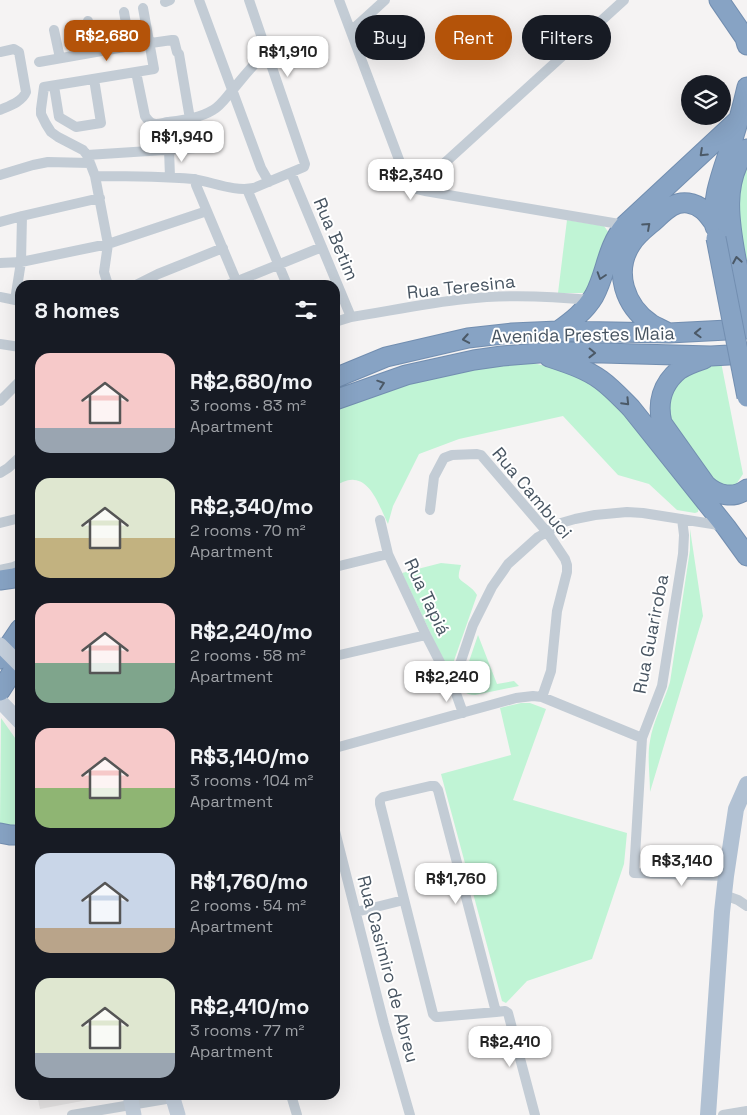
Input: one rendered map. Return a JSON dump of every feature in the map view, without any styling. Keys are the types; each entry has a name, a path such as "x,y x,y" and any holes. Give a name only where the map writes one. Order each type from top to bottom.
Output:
{"highway":[{"path":"719,0 747,26"},
{"path":"719,0 745,38 747,45"},
{"path":"745,325 715,203 746,94"},
{"path":"558,331 577,317 591,300 599,284 615,239 625,225 738,120"},
{"path":"721,231 730,214 731,188 738,163 747,149"},
{"path":"669,334 651,324 637,311 628,299 623,285 623,268 627,252 640,233 666,210 676,204 687,203 698,206 707,213 721,231 747,398"},
{"name":"Avenida Prestes Maia","path":"340,376 386,357 468,338 512,333 558,331 669,334 745,325"},
{"path":"539,353 589,372 610,386 631,408 726,526 747,556"},
{"name":"Avenida Prestes Maia","path":"340,398 406,375 483,358 539,353 711,356 747,354"},
{"path":"711,356 679,370 666,385 660,402 660,418 706,485 712,490 729,496 737,495 747,489"},
{"path":"0,580 15,577"},
{"path":"0,658 15,636"},
{"path":"0,691 15,668"},
{"path":"0,833 15,836"}],"main road":[{"path":"0,645 15,660"},
{"path":"0,700 15,717"},
{"path":"708,1115 726,876 734,815 747,784"},
{"path":"173,1100 178,1115"}],"street":[{"path":"199,0 261,168 268,182"},
{"path":"95,176 170,177 246,190 304,167 305,164 248,0"},
{"path":"339,0 410,186 416,189 625,225"},
{"path":"351,31 385,0"},
{"path":"416,189 624,0"},
{"path":"106,280 104,272 108,244 95,176 88,159 81,149 64,141 48,129 41,109 44,87 154,69 143,8"},
{"path":"124,12 130,46"},
{"path":"88,21 94,52"},
{"path":"54,30 60,58"},
{"path":"39,62 150,42 174,40 179,54 190,119"},
{"path":"0,52 18,50 26,89 26,95 0,110"},
{"path":"136,72 145,116 149,122 155,124 190,119 217,107 253,65 266,53"},
{"path":"54,86 59,117 76,127 101,122 94,79"},
{"path":"0,175 48,162 169,149 211,147"},
{"path":"169,149 170,177"},
{"name":"Rua Betim","path":"291,173 336,280"},
{"path":"195,180 223,248 233,280"},
{"path":"246,190 285,280"},
{"path":"0,222 100,198"},
{"path":"0,263 21,262 108,244 207,211"},
{"path":"20,280 22,216"},
{"path":"243,280 322,247"},
{"path":"146,280 223,248"},
{"name":"Rua Betim","path":"340,289 352,317"},
{"path":"0,297 15,300"},
{"name":"Rua Teresina","path":"340,321 456,300 544,297 591,300"},
{"path":"0,344 15,346"},
{"path":"0,401 4,392 15,384"},
{"name":"Rua Cambuci","path":"430,510 434,477 444,458 452,455 477,454 483,457 547,532 565,559 567,572 557,610 551,671 542,698"},
{"path":"0,473 15,462"},
{"path":"453,685 473,625 492,587 508,564 538,537 561,523 610,513 643,513 726,526"},
{"path":"0,523 15,519"},
{"name":"Rua Guariroba","path":"682,519 684,545 662,686 642,738 634,873 726,876"},
{"name":"Rua Tapiá","path":"380,520 388,554 426,635 453,685 464,713"},
{"path":"340,567 388,554"},
{"path":"0,570 15,566"},
{"path":"340,655 426,635"},
{"path":"340,747 522,697 533,696 642,738"},
{"path":"496,1012 438,790 435,786 430,786 385,797 380,800 380,804 434,1015 438,1017 507,1012 536,1115"},
{"name":"Rua Casimiro de Abreu","path":"340,850 384,1024 410,1115"},
{"path":"724,896 738,900 747,906"},
{"path":"356,912 404,900"},
{"path":"72,1115 154,1100"},
{"path":"292,1100 297,1115"},
{"path":"723,1115 747,1111"}],"shaded area":[{"path":"38,1100 88,1100 40,1109"}],"green space":[{"path":"747,156 747,276 733,199"},
{"path":"567,220 604,226 609,233 589,291 583,293 558,293"},
{"path":"529,362 570,372 606,392 699,504 698,512 677,510 649,484 618,475 563,416 459,439 419,454 393,506 388,524 375,497 366,485 352,480 340,484 340,407 403,380 492,363"},
{"path":"721,362 743,474 735,486 722,488 712,483 669,425 669,389 677,377"},
{"path":"690,529 703,616 650,792 649,747 651,734 670,682 690,550"},
{"path":"441,563 461,565 459,578 477,595 450,672 402,573"},
{"path":"478,635 497,684 514,681 519,686 475,695 464,691 462,686 463,679"},
{"path":"530,703 546,709 513,800 627,833 624,864 592,959 527,981 506,1003 502,1001 441,774 511,755 500,708"},
{"path":"1,718 15,738 15,824 8,826 0,824"}]}
